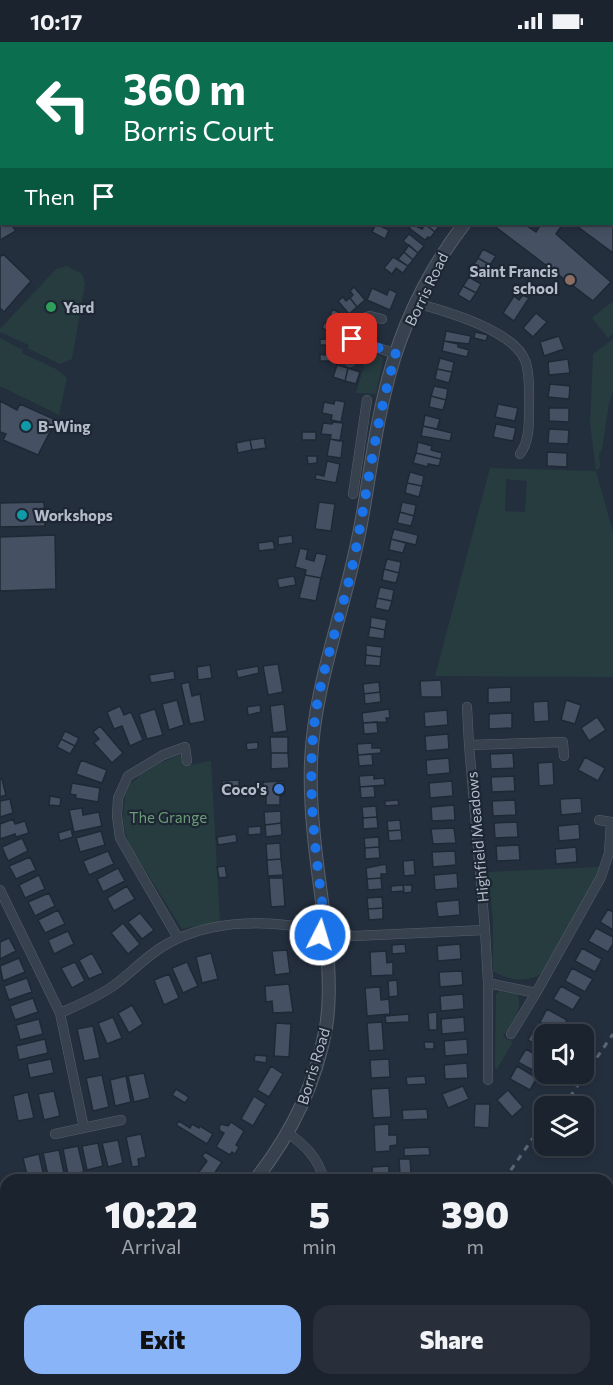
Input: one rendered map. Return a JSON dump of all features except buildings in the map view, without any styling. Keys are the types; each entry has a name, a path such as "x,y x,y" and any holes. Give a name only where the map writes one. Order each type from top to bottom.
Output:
{"street":[{"name":"Borris Road","path":"259,1174 288,1133 306,1096 326,1026 329,995 326,932 312,809 311,770 314,728 324,673 355,556 384,393 416,303 438,260 463,225"},
{"path":"416,303 451,313 485,327 521,352 527,363 529,416 527,441 520,454"},
{"path":"350,362 352,339 361,319 370,316 382,319"},
{"path":"352,339 396,354"},
{"path":"353,494 367,400"},
{"path":"360,446 373,448"},
{"name":"Highfield Meadows","path":"467,707 488,983 488,1080"},
{"path":"469,745 563,742 564,756"},
{"path":"178,938 120,838 117,816 118,798 128,776 163,755 185,747 187,761"},
{"path":"511,1034 601,878 609,854 611,822 599,820"},
{"path":"0,890 60,1013 84,1128"},
{"path":"60,1013 98,996 165,945 178,938 222,926 256,923 354,936 485,930"},
{"path":"488,983 536,993"},
{"path":"55,1134 121,1120"},
{"path":"288,1133 313,1154 322,1174"}],"green space":[{"name":"Yard","path":"67,266 82,274 85,284 72,359 60,364 27,348 29,345 0,332 0,329 56,269"},
{"path":"613,301 613,334 608,338 592,318"},
{"path":"0,338 23,350 22,353 56,369 67,378 59,415 0,386"},
{"path":"613,339 613,392 609,403 602,449 599,454 600,467 596,471 590,423 593,354"},
{"path":"374,352 383,360 376,394 356,393 367,356"},
{"path":"490,468 596,471 613,532 613,677 435,676","holes":["506,479 527,481 525,512 505,511"]},
{"name":"The Grange","path":"180,755 184,766 211,761 220,922 182,929 128,843 123,821 125,796 130,785 141,774"},
{"path":"600,867 592,886 541,974 529,979 517,979 504,977 493,971 493,921 488,872"},
{"path":"500,991 517,994 519,1005 516,1016 503,1037 513,1042 497,1069 495,1067 496,994"}],"railway":[{"path":"571,1096 613,1034"},
{"path":"508,1174 534,1136"}],"place":[{"name":"Saint Francis school","path":"570,280"},
{"name":"Yard","path":"51,307"},
{"name":"B-Wing","path":"26,426"},
{"name":"Workshops","path":"22,515"},
{"name":"Coco's","path":"279,789"}],"route":[{"path":"320,935 320,928 325,924 314,840 310,781 314,728 324,673 355,556 384,393 396,354 352,339"}]}
